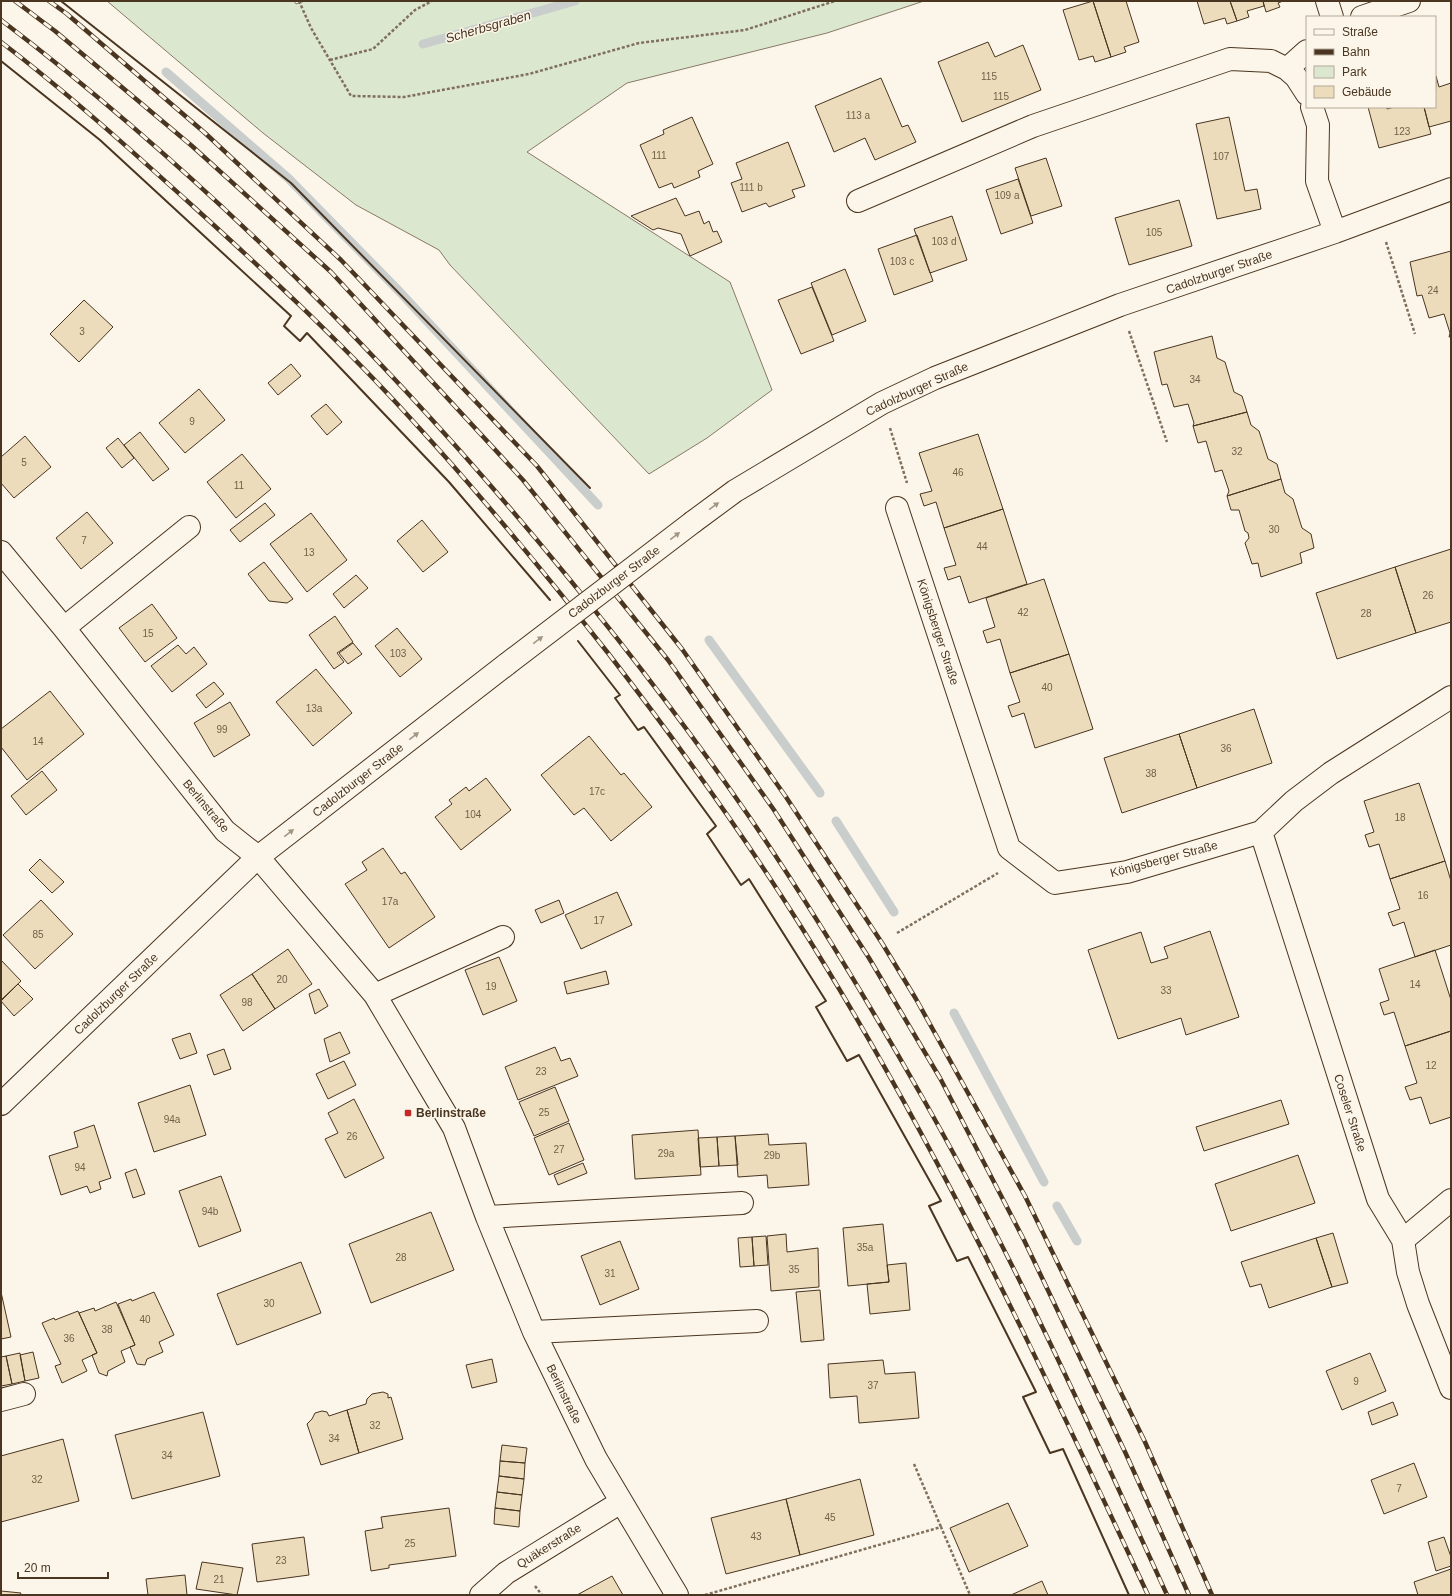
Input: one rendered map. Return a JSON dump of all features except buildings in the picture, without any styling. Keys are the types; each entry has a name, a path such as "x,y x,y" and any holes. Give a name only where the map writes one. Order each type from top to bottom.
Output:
{"street":[{"path":"1327,1 1332,16"},
{"path":"1365,16 1409,1"},
{"path":"1287,69 1306,52"},
{"path":"858,201 1033,126 1230,60 1250,59 1270,61 1287,69 1296,77 1306,92"},
{"path":"1312,108 1318,125 1317,181 1335,232"},
{"name":"Cadolzburger Straße","path":"1,1104 258,857 507,664 735,491 882,403 935,378 1120,305 1378,217 1451,189"},
{"name":"Königsberger Straße","path":"897,508 1009,848 1055,883 1127,872 1261,832 1294,801 1330,773 1451,697"},
{"path":"64,628 189,527"},
{"name":"Berlinstraße","path":"1,552 64,628 225,831 258,857 375,995 454,1128 487,1217 534,1332 596,1460 677,1595"},
{"name":"Coseler Straße","path":"1261,832 1378,1199 1403,1240 1408,1272 1418,1304 1451,1388"},
{"path":"375,995 503,937"},
{"path":"1403,1240 1451,1200"},
{"path":"487,1217 742,1203"},
{"path":"534,1332 756,1322"},
{"path":"1,1400 24,1394"},
{"name":"Quäkerstraße","path":"481,1595 506,1573 621,1502"}],"path":[{"path":"299,1 311,28 351,96 404,97 529,74 639,43 745,30 835,1"},
{"path":"330,60 373,49 415,10 432,1"},
{"path":"1378,217 1415,334"},
{"path":"1120,305 1167,442"},
{"path":"882,403 913,501 897,508"},
{"path":"897,933 1023,858"},
{"path":"914,1464 970,1595"},
{"path":"705,1595 941,1526"}],"green space":[{"path":"107,1 294,1 296,4 305,1 924,1 827,33 627,83 527,152 730,282 772,390 707,438 649,474 450,265 439,250 356,205 263,133"}],"waterway":[{"name":"Scherbsgraben","path":"423,44 575,1"},
{"path":"166,72 288,178 398,290 598,505"},
{"path":"709,640 820,793"},
{"path":"836,821 894,912"},
{"path":"954,1013 1044,1182"},
{"path":"1057,1206 1077,1241"}],"railway":[{"path":"15,1 55,31 192,146 331,272 523,480 668,660 774,810 869,958 940,1078 1024,1240 1126,1454 1189,1595"},
{"path":"49,1 67,14 205,133 341,260 537,466 682,649 786,797 882,943 916,999 1025,1196 1145,1442 1212,1595"},
{"path":"1,20 131,125 193,180 314,295 429,416 484,478 554,560 621,643 686,728 771,849 838,953 955,1156 1050,1342 1167,1595"},
{"path":"1,42 76,102 124,144 279,285 360,365 438,448 512,535 608,653 658,719 778,890 849,1006 896,1087 941,1170 1027,1339 1148,1595"}],"wall":[{"path":"61,1 291,183 590,488"},
{"path":"1,61 100,140 291,316 284,326 300,341 307,333 449,482 550,600"},
{"path":"578,641 620,695 615,698 638,730 644,727 716,826 707,834 741,885 749,879 826,1001 816,1007 847,1061 859,1055 941,1201 929,1206 957,1261 968,1257 1036,1392 1023,1397 1050,1453 1063,1449 1129,1595"}],"place":[{"name":"Berlinstraße","path":"408,1113"}]}
